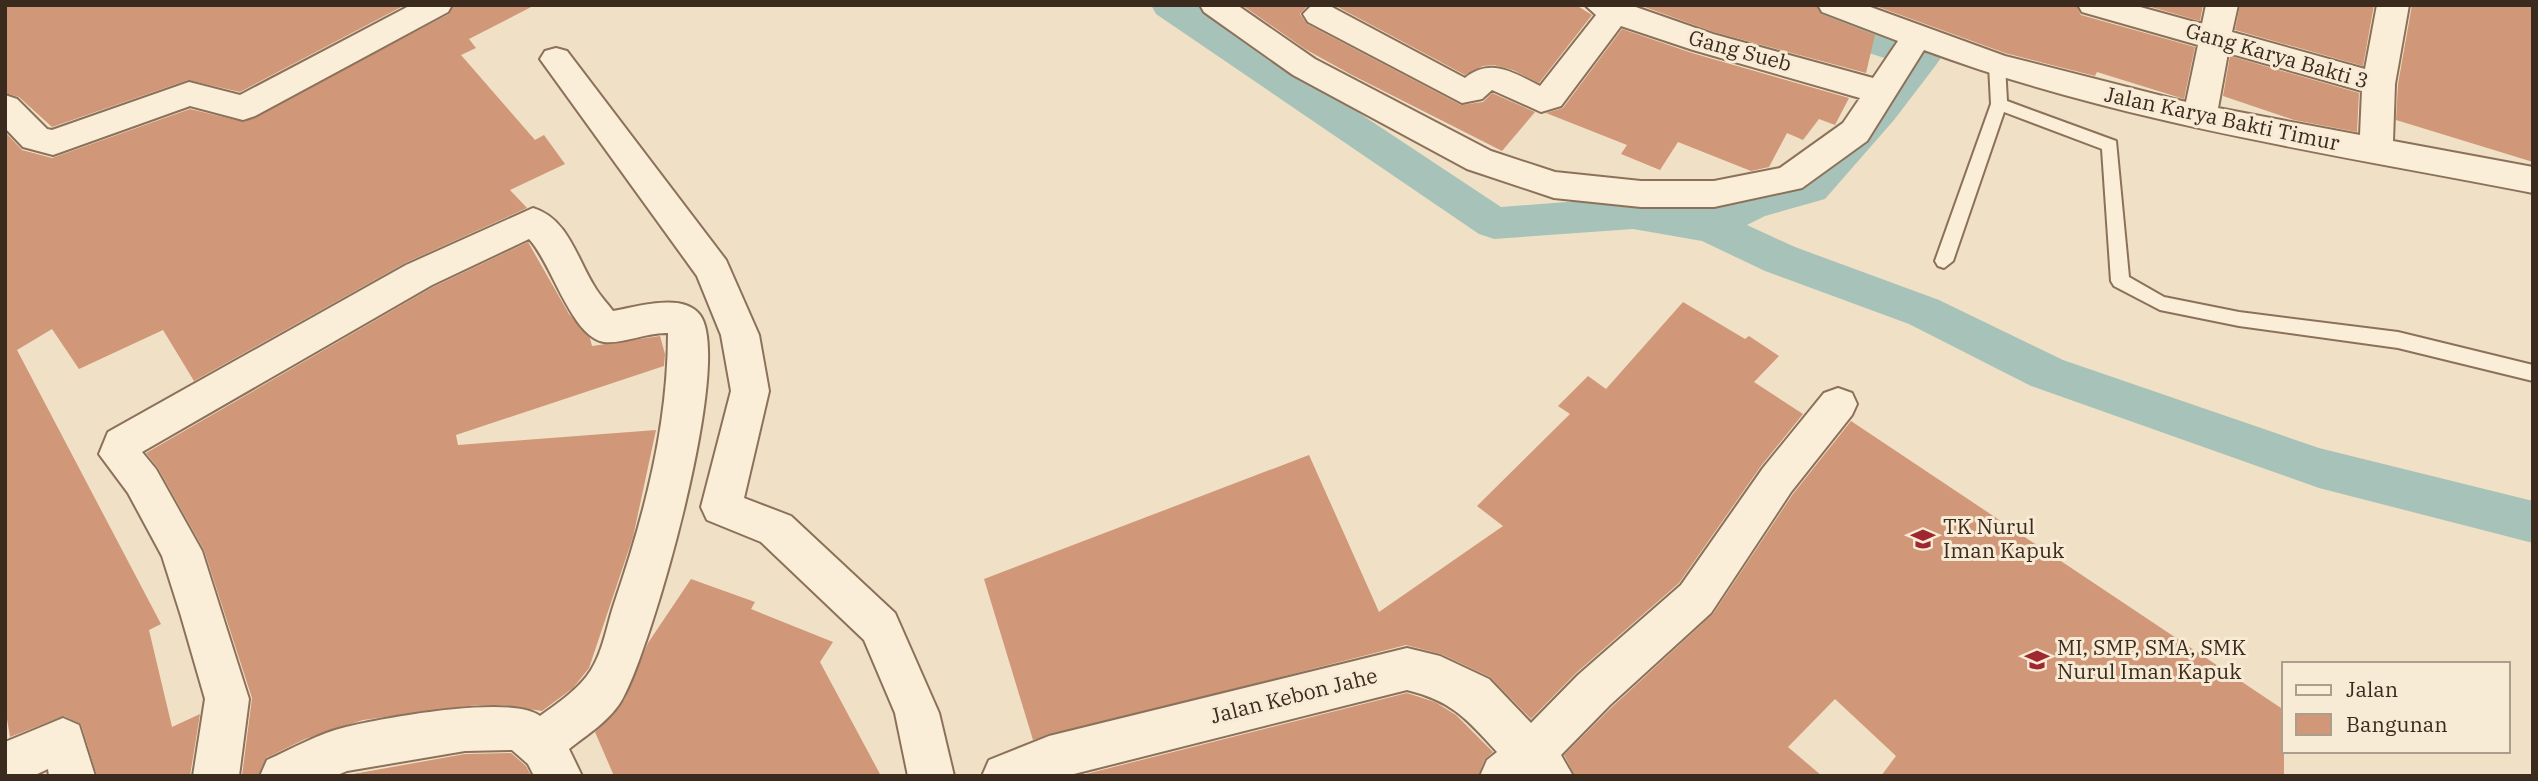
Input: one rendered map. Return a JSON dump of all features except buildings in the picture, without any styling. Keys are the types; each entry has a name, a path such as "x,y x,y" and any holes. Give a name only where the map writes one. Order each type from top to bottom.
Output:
{"street":[{"path":"5,107 35,138 53,143 189,94 243,108 437,5"},
{"path":"1215,5 1304,66 1479,160 1554,185 1641,194 1714,194 1790,179 1855,132 1903,60"},
{"name":"Jalan Karya Bakti Timur","path":"1833,5 1903,60 1997,65 2200,116 2376,152 2533,180"},
{"name":"Gang Karya Bakti 3","path":"2093,5 2379,84"},
{"path":"2200,116 2222,5"},
{"path":"2376,152 2379,84 2393,5"},
{"path":"1273,46 1325,10 1462,91 1470,91 1487,78 1500,81 1533,99 1549,98 1607,9"},
{"name":"Gang Sueb","path":"1607,9 1690,38 1802,67 1903,60"},
{"path":"556,59 713,270 740,335 750,391 722,507 776,529 880,627 917,713 931,776"},
{"path":"1447,144 1500,81"},
{"path":"216,776 227,699 181,551 142,481 119,454 122,444 419,275 533,221 553,241 583,300 605,327 657,318 680,319 687,326 689,366 671,474 652,555 616,661 599,694 549,760 520,728 465,729 344,749 307,771"},
{"path":"1527,769 1594,690 1696,600 1777,480 1838,404"},
{"name":"Jalan Kebon Jahe","path":"1005,776 1049,758 1407,668 1440,677 1472,694 1527,769"},
{"path":"5,765 63,740 72,776"}],"lane":[{"path":"1944,261 1999,104 1997,65"},
{"path":"1999,104 2110,145 2120,281 2160,303 2239,318 2398,340 2533,373"}],"waterway":[{"path":"1169,5 1494,223 1633,213 1710,226"},
{"path":"1710,226 1752,204 1810,188 1880,110 1923,56 1816,23"},
{"path":"1710,226 1780,259 1924,312 2047,373 2319,468 2533,522"}],"place":[{"name":"TK Nurul Iman Kapuk","path":"1923,539"},
{"name":"MI, SMP, SMA, SMK Nurul Iman Kapuk","path":"2037,660"}]}
